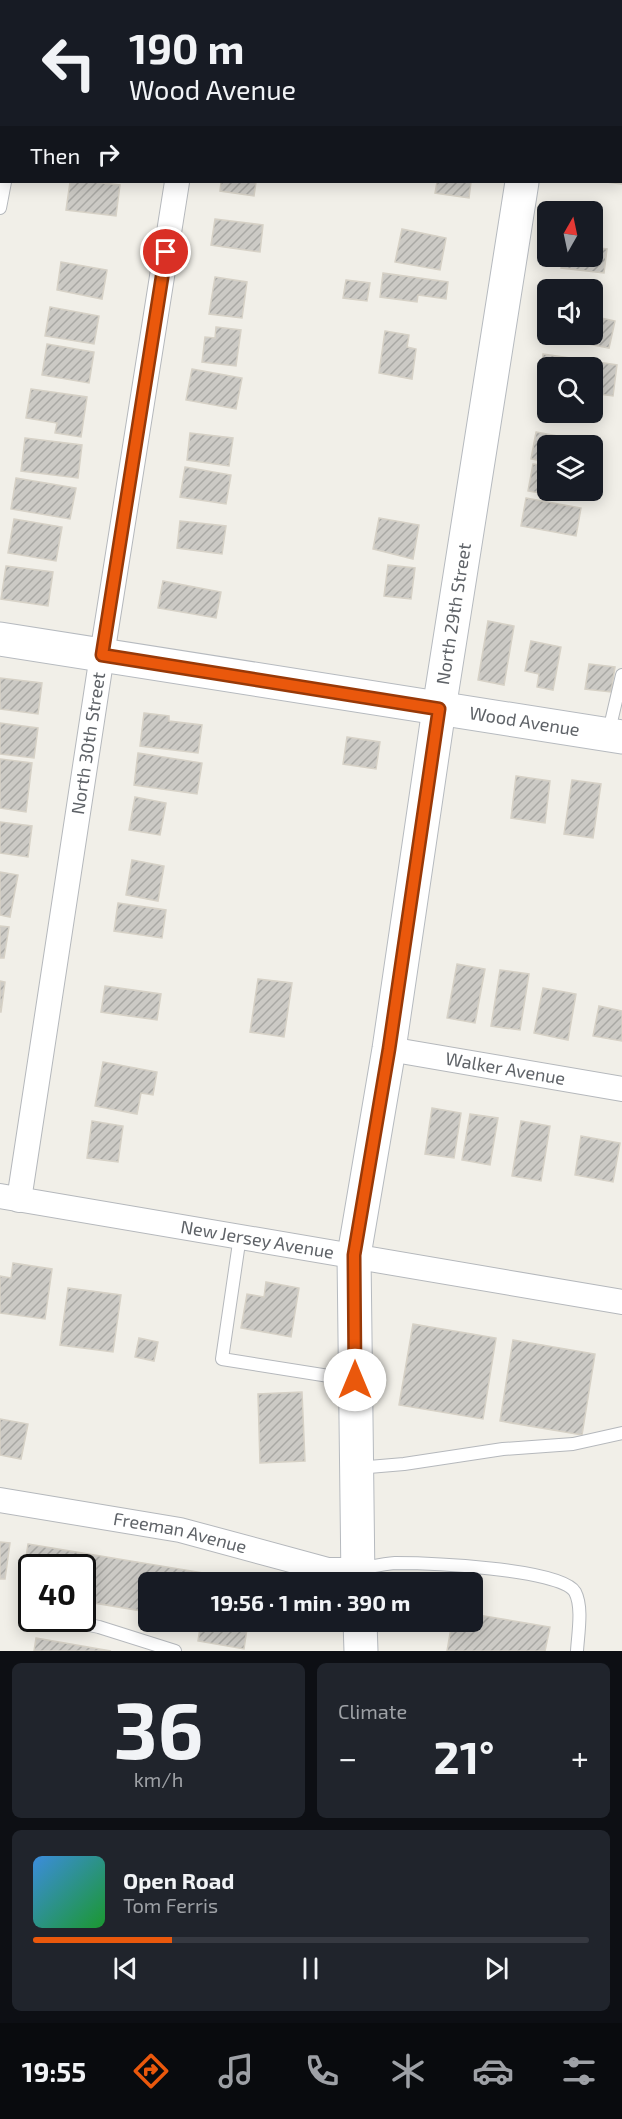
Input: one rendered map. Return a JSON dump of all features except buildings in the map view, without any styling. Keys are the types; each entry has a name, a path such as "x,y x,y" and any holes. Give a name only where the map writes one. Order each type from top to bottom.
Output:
{"street":[{"name":"North 30th Street","path":"10,1198 102,655 177,183"},
{"name":"North 29th Street","path":"357,1572 354,1255 389,1049 439,709 522,183"},
{"name":"Wood Avenue","path":"0,639 615,736"},
{"name":"Walker Avenue","path":"389,1049 622,1089"},
{"name":"New Jersey Avenue","path":"10,1198 622,1302"},
{"name":"Freeman Avenue","path":"0,1500 180,1530 338,1572"},
{"path":"360,1632 361,1651"}],"lane":[{"path":"0,208 5,183"},
{"path":"615,736 622,675"},
{"path":"240,1236 222,1359 355,1380"},
{"path":"356,1468 404,1464 504,1449 573,1444 622,1433"},
{"path":"368,1572 392,1563 475,1567 544,1576 564,1583 574,1591 580,1616 577,1651"},
{"path":"96,1627 175,1651"}],"route":[{"path":"166,252 102,655 439,709 389,1049 354,1255 355,1380"}]}
